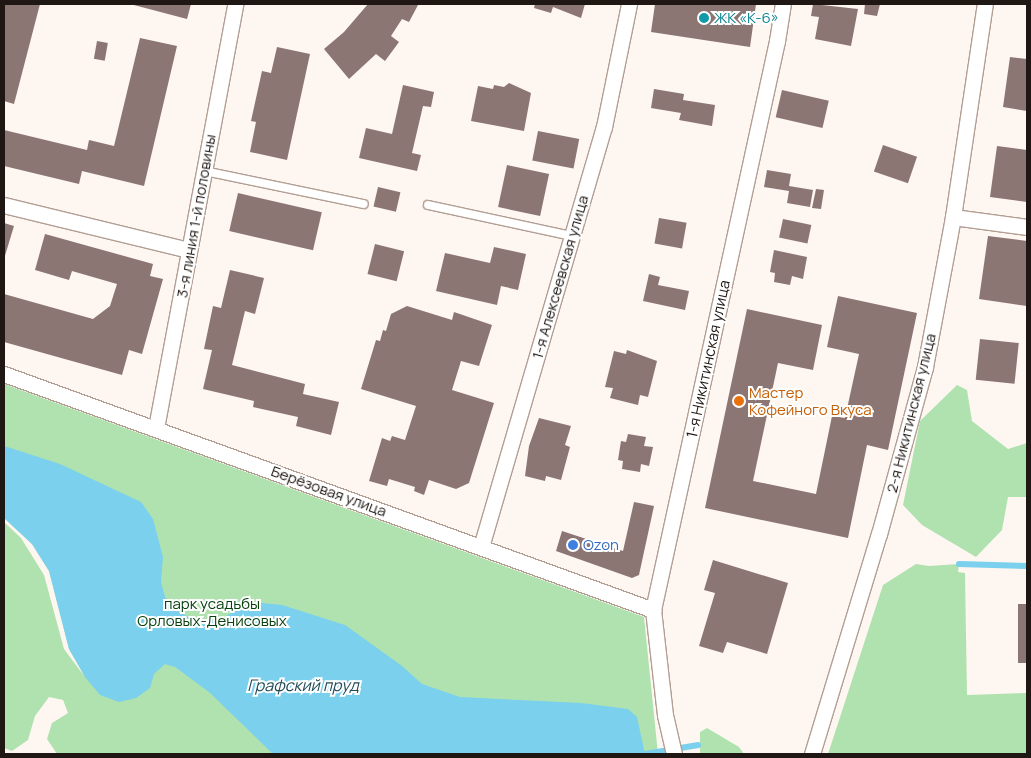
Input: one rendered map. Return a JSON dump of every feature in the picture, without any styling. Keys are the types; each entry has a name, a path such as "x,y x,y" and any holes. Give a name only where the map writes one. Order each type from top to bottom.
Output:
{"street":[{"name":"3-я линия 1-й половины","path":"156,428 235,4"},
{"name":"1-я Алексеевская улица","path":"481,547 604,128 629,4"},
{"name":"1-я Никитинская улица","path":"674,754 666,715 653,610 778,41 783,4"},
{"name":"2-я Никитинская улица","path":"812,754 880,534 925,367 953,217 985,4"},
{"path":"4,205 190,250"},
{"path":"953,217 1027,227"},
{"name":"Берёзовая улица","path":"4,374 653,610"}],"lane":[{"path":"204,171 364,204"},
{"path":"428,205 571,236"}],"green space":[{"name":"парк усадьбы Орловых-Денисовых","path":"4,384 644,617 658,754 57,754 47,739 52,723 68,713 63,700 49,697 35,716 28,740 12,751 4,748 4,522 21,538 44,575 64,649 85,677 69,649 49,571 32,544 4,518"},
{"path":"957,385 967,390 972,421 1008,449 1027,443 1027,497 1008,497 1002,530 976,557 922,525 903,505 920,421"},
{"path":"916,564 929,566 959,564 958,572 965,573 967,695 1027,693 1027,754 828,754 883,585"},
{"path":"707,728 739,747 744,754 700,754 700,732"}],"water":[{"name":"Графский пруд","path":"4,446 60,464 141,502 153,519 163,557 161,582 165,597 177,611 197,621 217,621 251,602 282,605 345,625 402,666 422,684 460,697 581,703 628,709 637,717 645,754 273,754 209,692 175,667 165,664 154,674 150,688 136,698 119,702 100,695 85,677 69,649 49,571 32,544 4,518"}],"building":[{"path":"5,4 40,4 14,104 4,101"},
{"path":"130,4 191,4 187,19"},
{"path":"368,4 418,5 409,22 402,19 391,36 399,42 385,61 376,54 349,79 324,49 344,32"},
{"path":"535,4 585,4 581,18 553,7 551,13 534,8"},
{"name":"ЖК «К-6»","path":"655,4 756,4 750,47 651,32"},
{"path":"813,4 858,9 851,46 815,39 819,17 811,16"},
{"path":"865,4 880,4 877,16 864,14"},
{"path":"140,38 177,46 144,186 82,171 79,184 4,166 4,130 87,150 89,140 114,146"},
{"path":"97,41 108,43 105,61 94,59"},
{"path":"277,47 310,54 287,160 250,152 256,122 251,121 262,71 271,73"},
{"path":"1010,57 1027,59 1027,111 1003,107"},
{"path":"509,83 531,93 524,131 471,121 478,86 493,89 494,85 504,87"},
{"path":"403,85 434,92 431,107 423,106 412,153 421,155 417,171 359,158 366,128 392,134"},
{"path":"654,89 684,94 683,100 715,105 712,126 679,120 681,113 651,108"},
{"path":"782,90 829,101 822,128 776,117"},
{"path":"538,131 579,139 574,168 532,160"},
{"path":"883,145 917,157 908,183 874,171"},
{"path":"997,146 1027,150 1027,202 990,197"},
{"path":"507,165 549,174 540,216 498,207"},
{"path":"767,170 791,174 789,186 813,190 810,207 787,203 789,191 764,187"},
{"path":"378,187 400,192 396,212 374,206"},
{"path":"816,189 824,190 821,209 812,208"},
{"path":"238,193 322,212 313,250 229,231"},
{"path":"659,218 687,223 682,248 654,244"},
{"path":"783,219 811,225 807,244 779,238"},
{"path":"4,223 14,226 4,259"},
{"path":"45,234 153,264 150,276 163,279 142,354 129,350 122,375 4,342 4,294 93,319 110,306 117,284 72,271 69,280 35,270"},
{"path":"988,236 1027,241 1027,306 979,299"},
{"path":"375,244 404,251 397,281 368,274"},
{"path":"494,247 526,254 518,290 501,286 497,305 436,291 445,253 490,263"},
{"path":"774,250 807,257 803,279 792,276 790,285 774,282 775,273 770,272"},
{"path":"230,270 264,278 255,314 245,311 232,365 305,384 303,394 339,402 331,435 296,426 298,417 253,407 254,401 203,389 212,350 204,349 213,306 221,308"},
{"path":"649,274 660,277 658,285 689,291 685,310 643,301"},
{"path":"838,296 917,313 888,450 867,445 848,538 705,508 747,309 822,325 813,370 778,363 753,481 816,494 832,416 845,418 859,354 827,347"},
{"path":"407,306 452,320 454,312 492,325 479,366 461,361 452,390 494,403 469,483 456,489 429,480 424,495 414,491 415,487 389,479 387,486 369,481 382,438 390,441 392,436 405,440 416,406 361,389 376,340 380,341 383,330 386,331 391,314"},
{"path":"980,339 1019,343 1015,384 976,380"},
{"path":"627,350 657,361 648,397 640,395 638,405 610,398 613,388 605,387 614,351 626,354"},
{"path":"539,418 571,426 565,445 570,447 561,480 546,476 545,481 525,476 529,446"},
{"path":"628,434 646,437 644,446 653,447 649,466 641,464 640,472 622,469 623,461 618,460 621,441 626,442"},
{"path":"634,502 654,506 639,575 632,578 556,551 562,531 623,551"},
{"path":"713,560 788,583 767,654 727,642 723,653 699,646 715,593 704,590"},
{"path":"1018,604 1027,604 1027,663 1018,663"}],"waterway":[{"path":"959,564 1027,566"},
{"path":"645,754 698,745"}],"place":[{"name":"ЖК «К-6»","path":"704,18"},
{"name":"Мастер Кофейного Вкуса","path":"739,401"},
{"name":"Ozon","path":"573,545"}]}
